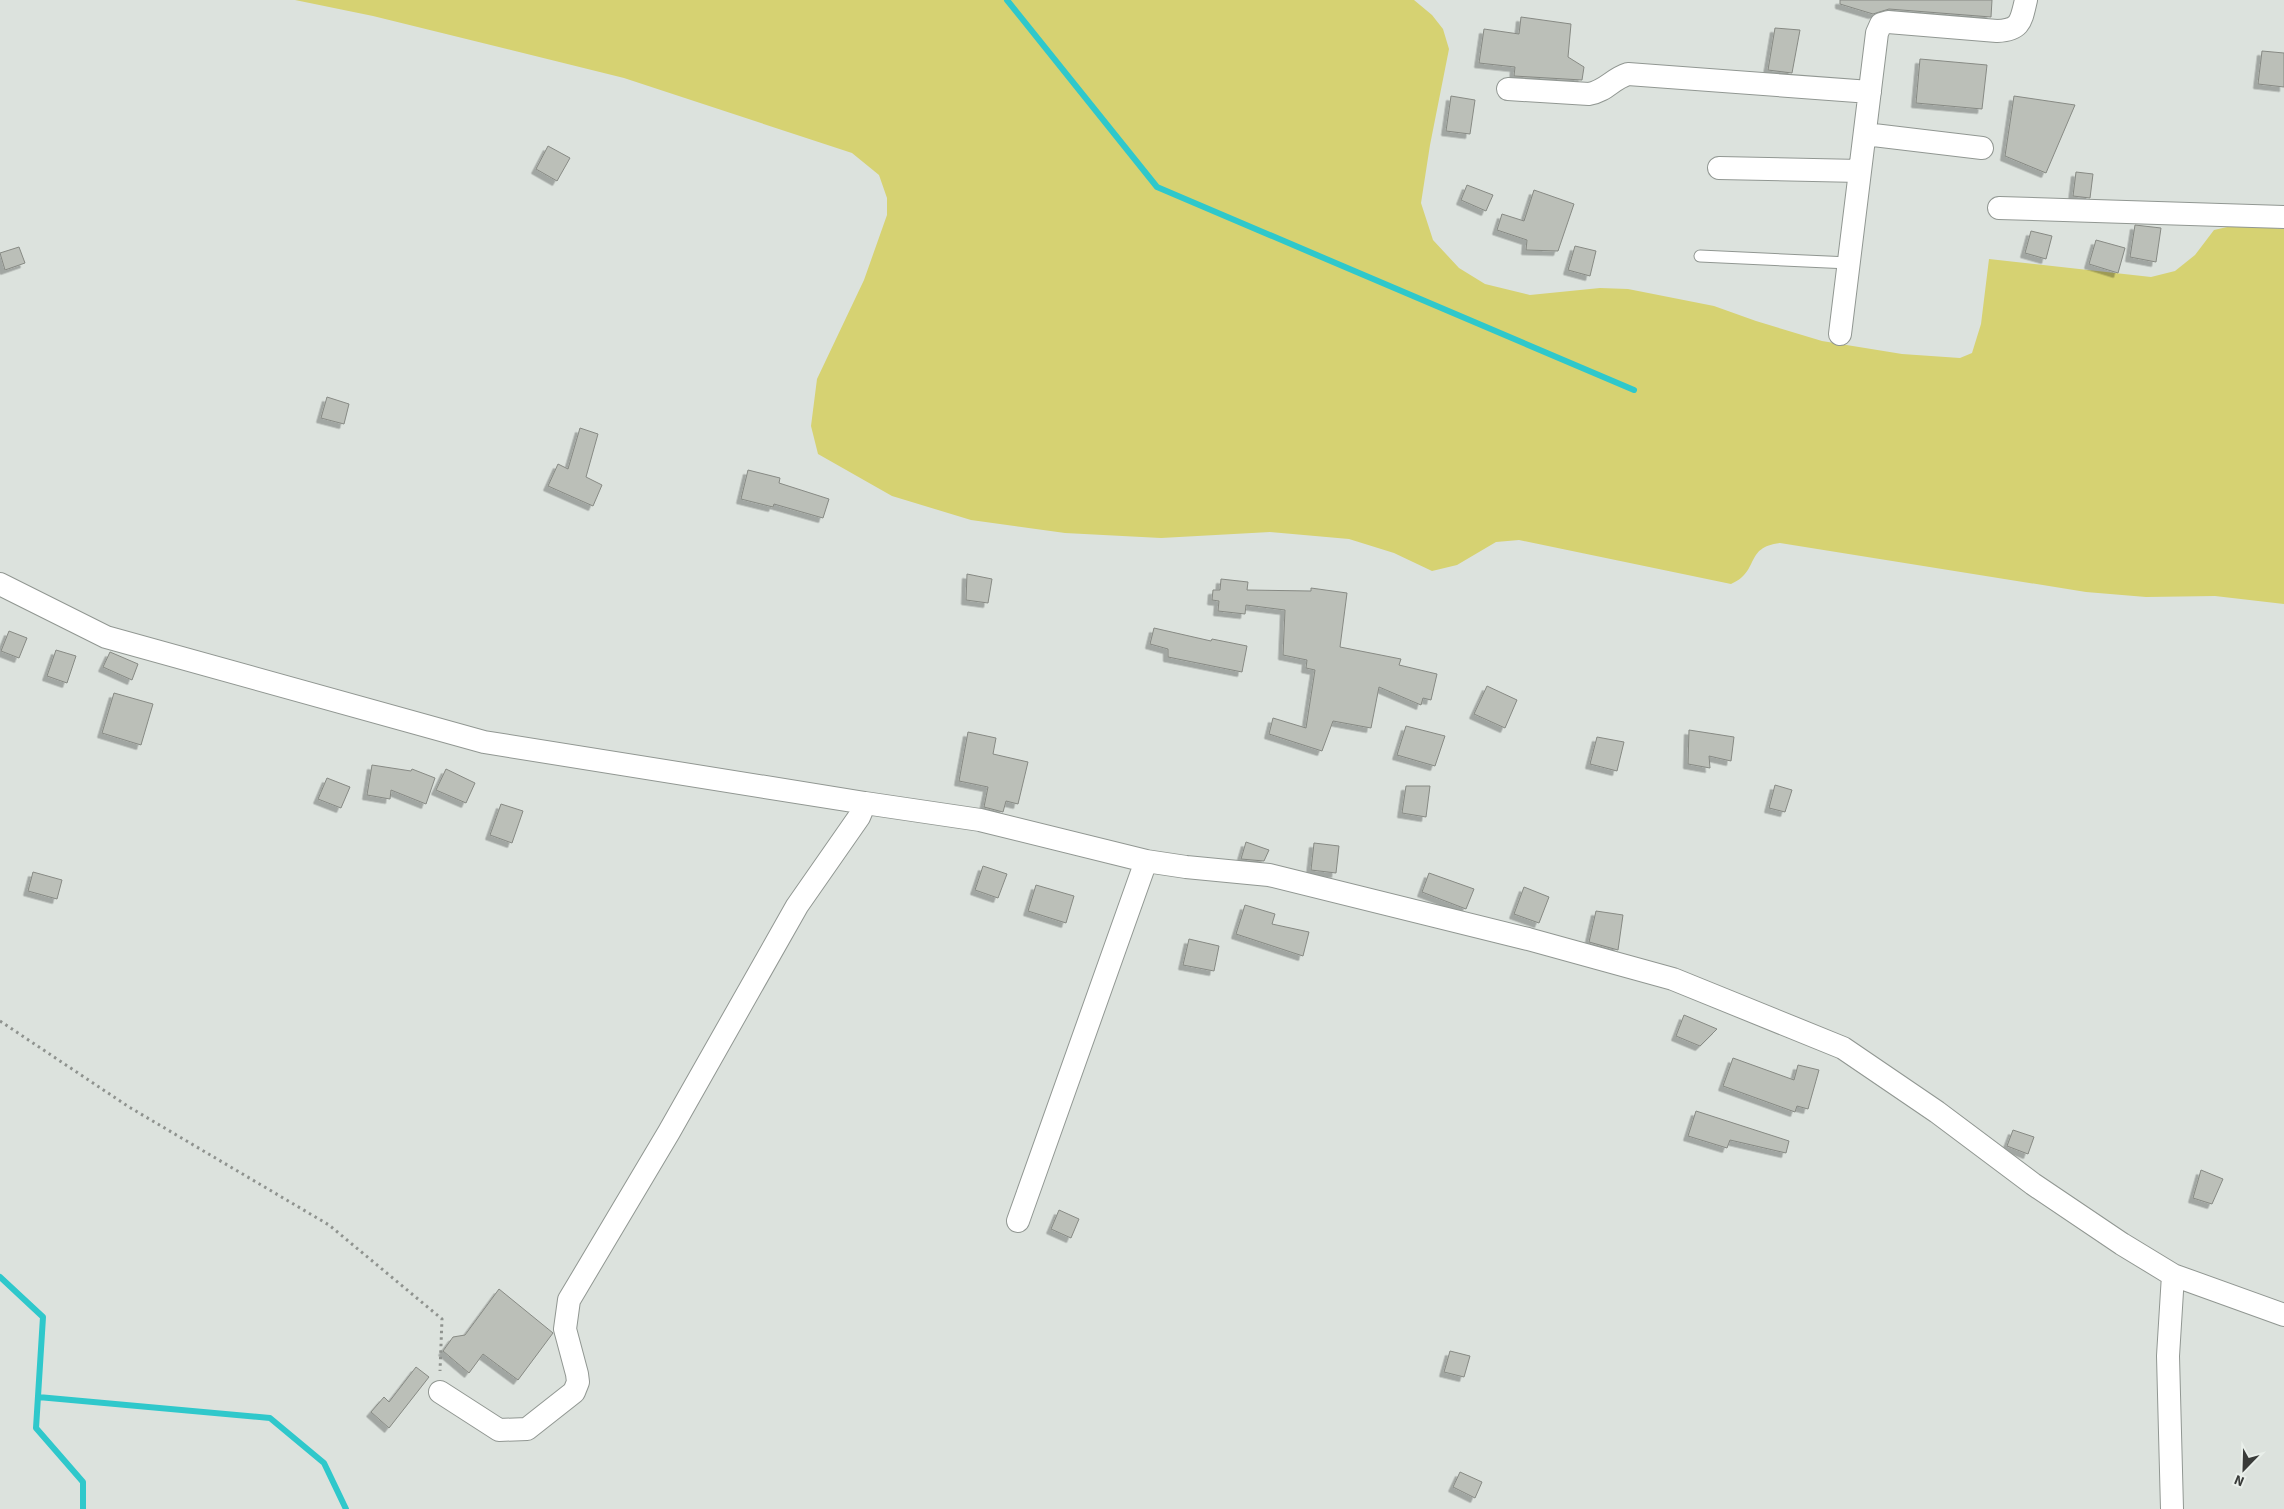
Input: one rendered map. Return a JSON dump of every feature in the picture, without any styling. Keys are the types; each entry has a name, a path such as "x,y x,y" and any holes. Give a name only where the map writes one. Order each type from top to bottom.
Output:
{"street":[{"path":"1840,334 1877,33 1881,24 1888,22 1997,31 2011,30 2022,18 2026,0"},
{"path":"1508,89 1589,94 1600,92 1618,78 1628,74 1870,92"},
{"path":"1865,134 1982,148"},
{"path":"1719,168 1860,171"},
{"path":"1999,208 2284,217"},
{"path":"0,584 106,637 484,742 980,820 1146,861 1269,875 1528,939 1673,979 1843,1048 1937,1112 2033,1184 2122,1244 2173,1274 2284,1316"},
{"path":"440,1392 499,1430 526,1429 574,1392 577,1374 565,1329 565,1318 569,1300 670,1132 797,906 859,818 865,803"},
{"path":"1018,1221 1146,861"},
{"path":"2172,1509 2168,1356 2173,1274"}],"lane":[{"path":"1700,256 1849,263"}],"path":[{"path":"0,1021 129,1107 329,1225 442,1319 440,1392"}],"shaded area":[{"path":"295,0 1414,0 1432,15 1443,29 1449,49 1430,145 1421,203 1433,240 1459,268 1485,284 1530,295 1600,288 1628,289 1714,306 1822,341 1902,354 1960,358 1972,353 1981,324 1989,259 2151,277 2175,271 2195,255 2214,230 2236,225 2284,229 2284,604 2215,596 2146,597 2086,592 1780,543 1761,549 1746,573 1731,584 1519,540 1496,542 1457,565 1432,571 1394,553 1349,539 1270,532 1161,538 1065,533 971,520 892,496 818,454 811,426 817,379 864,280 887,215 887,198 879,175 852,153 624,78 373,16"}],"building":[{"path":"1840,0 1992,0 1991,17 1889,9 1873,14 1840,4"},
{"path":"1521,17 1571,24 1568,57 1584,67 1582,80 1514,76 1515,67 1479,63 1484,29 1519,34"},
{"path":"1775,28 1800,30 1792,73 1768,70"},
{"path":"2262,51 2284,53 2284,87 2258,84"},
{"path":"1920,59 1987,65 1982,109 1916,103"},
{"path":"1451,96 1475,100 1470,134 1446,131"},
{"path":"2014,96 2075,105 2046,173 2005,156"},
{"path":"548,146 570,158 557,181 536,169"},
{"path":"2076,172 2093,174 2090,198 2073,196"},
{"path":"1467,185 1493,195 1486,211 1461,200"},
{"path":"1534,190 1574,204 1558,251 1526,250 1527,240 1497,230 1502,214 1524,221"},
{"path":"2135,225 2161,228 2156,262 2130,257"},
{"path":"2031,231 2052,236 2046,259 2025,253"},
{"path":"2096,240 2125,248 2118,273 2089,264"},
{"path":"1575,246 1596,251 1590,276 1568,270"},
{"path":"19,247 25,263 5,270 0,253"},
{"path":"327,397 349,404 344,424 321,418"},
{"path":"580,428 598,434 586,477 602,485 593,506 548,486 558,464 568,469"},
{"path":"748,470 780,478 779,483 829,499 823,518 774,504 773,507 741,499"},
{"path":"967,574 992,579 988,603 966,600"},
{"path":"1221,579 1248,582 1247,590 1311,591 1311,588 1347,593 1340,647 1401,659 1399,665 1437,674 1431,700 1423,698 1421,705 1379,687 1371,728 1333,721 1322,751 1269,734 1273,718 1306,728 1315,670 1306,668 1307,660 1283,655 1285,610 1246,605 1245,614 1218,611 1219,601 1212,600 1213,590 1220,590"},
{"path":"1154,628 1211,641 1212,639 1247,646 1242,672 1168,657 1168,649 1150,644"},
{"path":"9,631 27,638 19,658 1,651"},
{"path":"56,650 76,656 67,683 47,676"},
{"path":"110,652 138,664 132,680 103,667"},
{"path":"1487,686 1517,700 1505,728 1474,714"},
{"path":"114,693 153,704 141,745 102,733"},
{"path":"1406,726 1445,736 1435,766 1397,755"},
{"path":"1689,730 1734,737 1731,761 1709,756 1710,768 1688,764"},
{"path":"968,732 996,738 993,754 1028,762 1018,804 1006,801 1003,812 984,807 988,787 959,781"},
{"path":"1597,737 1624,742 1617,771 1590,764"},
{"path":"372,765 411,771 412,769 435,778 426,804 391,790 390,799 367,795"},
{"path":"446,769 475,783 466,803 436,790"},
{"path":"327,778 350,787 341,808 318,799"},
{"path":"1775,785 1792,790 1785,812 1769,808"},
{"path":"1406,786 1430,786 1426,817 1402,813"},
{"path":"501,804 523,811 512,843 490,835"},
{"path":"1246,842 1269,850 1264,861 1241,859"},
{"path":"1314,843 1339,846 1336,873 1311,870"},
{"path":"983,866 1007,874 998,898 975,890"},
{"path":"33,872 62,880 57,899 28,891"},
{"path":"1429,873 1474,889 1466,909 1422,892"},
{"path":"1036,885 1074,896 1066,923 1028,911"},
{"path":"1524,887 1549,897 1539,923 1514,914"},
{"path":"1245,905 1275,914 1272,924 1309,932 1303,956 1236,934"},
{"path":"1596,911 1623,915 1618,950 1589,942"},
{"path":"1189,939 1219,946 1214,971 1183,965"},
{"path":"1684,1015 1717,1029 1700,1046 1676,1036"},
{"path":"1733,1058 1794,1080 1798,1065 1819,1070 1808,1109 1797,1106 1795,1112 1723,1086"},
{"path":"1696,1111 1789,1141 1786,1153 1730,1140 1727,1148 1688,1136"},
{"path":"2013,1130 2034,1137 2028,1154 2007,1146"},
{"path":"2201,1170 2223,1179 2212,1204 2193,1198"},
{"path":"1059,1210 1079,1219 1071,1238 1051,1229"},
{"path":"499,1289 553,1333 518,1380 483,1354 469,1373 443,1351 453,1337 465,1335"},
{"path":"1450,1351 1470,1356 1464,1377 1444,1372"},
{"path":"416,1367 429,1377 389,1428 371,1412 384,1397 389,1402"},
{"path":"1460,1472 1482,1482 1475,1498 1453,1487"}],"waterway":[{"path":"1007,0 1157,187 1634,390"},
{"path":"0,1277 43,1317 36,1428 83,1482 83,1509"},
{"path":"38,1397 270,1418 324,1463 346,1509"}]}
